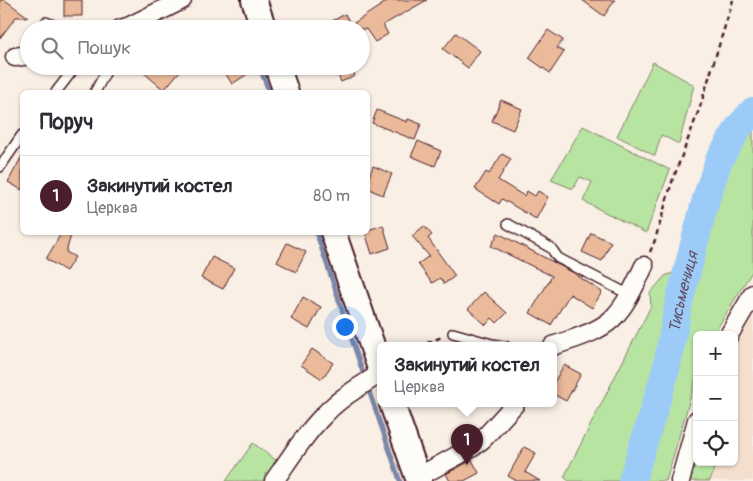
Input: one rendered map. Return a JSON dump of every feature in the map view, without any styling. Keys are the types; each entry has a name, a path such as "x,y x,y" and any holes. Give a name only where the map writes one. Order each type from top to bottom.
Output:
{"street":[{"path":"143,20 182,0"},
{"path":"254,0 261,20"},
{"path":"280,75 285,90"},
{"path":"334,235 377,360"},
{"path":"557,344 589,332 611,319 630,295 644,266"},
{"path":"731,331 753,294"},
{"path":"274,481 306,435 326,412 377,375"},
{"path":"393,407 418,479 473,447 490,432 512,407"},
{"path":"680,481 697,421"}],"lane":[{"path":"58,90 69,75"},
{"path":"96,90 104,75"},
{"path":"0,167 20,138"},
{"path":"508,224 551,248 558,258 630,295"},
{"path":"453,333 485,342"}],"path":[{"path":"644,266 655,240 672,182 700,108 733,0"},
{"path":"429,342 453,333"}],"shaded area":[{"path":"753,316 753,481 711,481 716,466 738,466 738,340"}],"green space":[{"path":"653,62 694,85 679,144 661,135 655,156 617,136"},
{"path":"753,124 753,270 715,331 693,331 693,389 666,481 638,481 672,370 716,199 728,163 747,130"},
{"path":"583,126 670,170 646,233 583,201 592,182 580,177 573,189 551,180"},
{"path":"680,270 659,368 625,481 569,481 564,477 651,306 650,293 665,276"},
{"path":"253,443 277,461 263,481 226,481"},
{"path":"694,466 715,466 710,481 690,481"}],"building":[{"path":"0,0 5,0 28,17 16,17 0,38"},
{"path":"64,0 82,0 82,16 64,16"},
{"path":"389,0 427,0 383,25 388,34 375,42 370,35 370,20 359,20"},
{"path":"582,0 615,0 604,16"},
{"path":"345,14 348,20 334,20"},
{"path":"548,30 563,40 557,48 564,52 550,73 529,58"},
{"path":"456,33 480,51 468,68 443,49"},
{"path":"146,75 177,75 164,90"},
{"path":"226,75 246,75 232,84"},
{"path":"338,75 355,75 355,76 341,82"},
{"path":"501,100 522,109 513,130 492,121"},
{"path":"377,110 407,122 408,119 421,124 415,140 372,123"},
{"path":"418,141 441,151 435,166 411,156"},
{"path":"502,154 511,159 498,180 524,196 527,191 535,196 538,191 548,197 536,219 502,199 499,204 475,189 486,172 489,174"},
{"path":"20,160 20,189 8,182"},
{"path":"373,166 392,174 383,195 373,191 370,187 370,174"},
{"path":"383,225 390,248 372,254 366,235 370,235 370,229"},
{"path":"424,226 432,235 428,238 455,276 444,284 440,278 432,283 418,264 429,256 412,236"},
{"path":"498,233 572,272 602,292 592,308 570,294 551,325 530,313 552,276 491,246"},
{"path":"591,233 611,242 602,261 582,252"},
{"path":"60,235 71,235 66,252 75,257 66,271 46,259"},
{"path":"287,243 306,252 296,272 277,262"},
{"path":"212,257 234,268 223,289 201,278"},
{"path":"484,292 507,313 497,323 492,318 486,325 468,309"},
{"path":"303,297 321,307 309,329 291,319"},
{"path":"312,349 333,363 322,379 301,365"},
{"path":"564,365 581,374 566,401 557,396 557,377"},
{"path":"524,447 536,453 525,472 540,481 517,481 508,476"},
{"path":"472,460 479,473 464,481 450,481 446,474"}],"waterway":[{"path":"262,75 268,90"},
{"name":"Тисьмениця","path":"632,481 666,370 679,302 706,199 719,160 739,127 753,111"},
{"path":"317,235 363,373"},
{"path":"369,391 400,481"}],"place":[{"name":"Закинутий костел","path":"467,465"}]}
